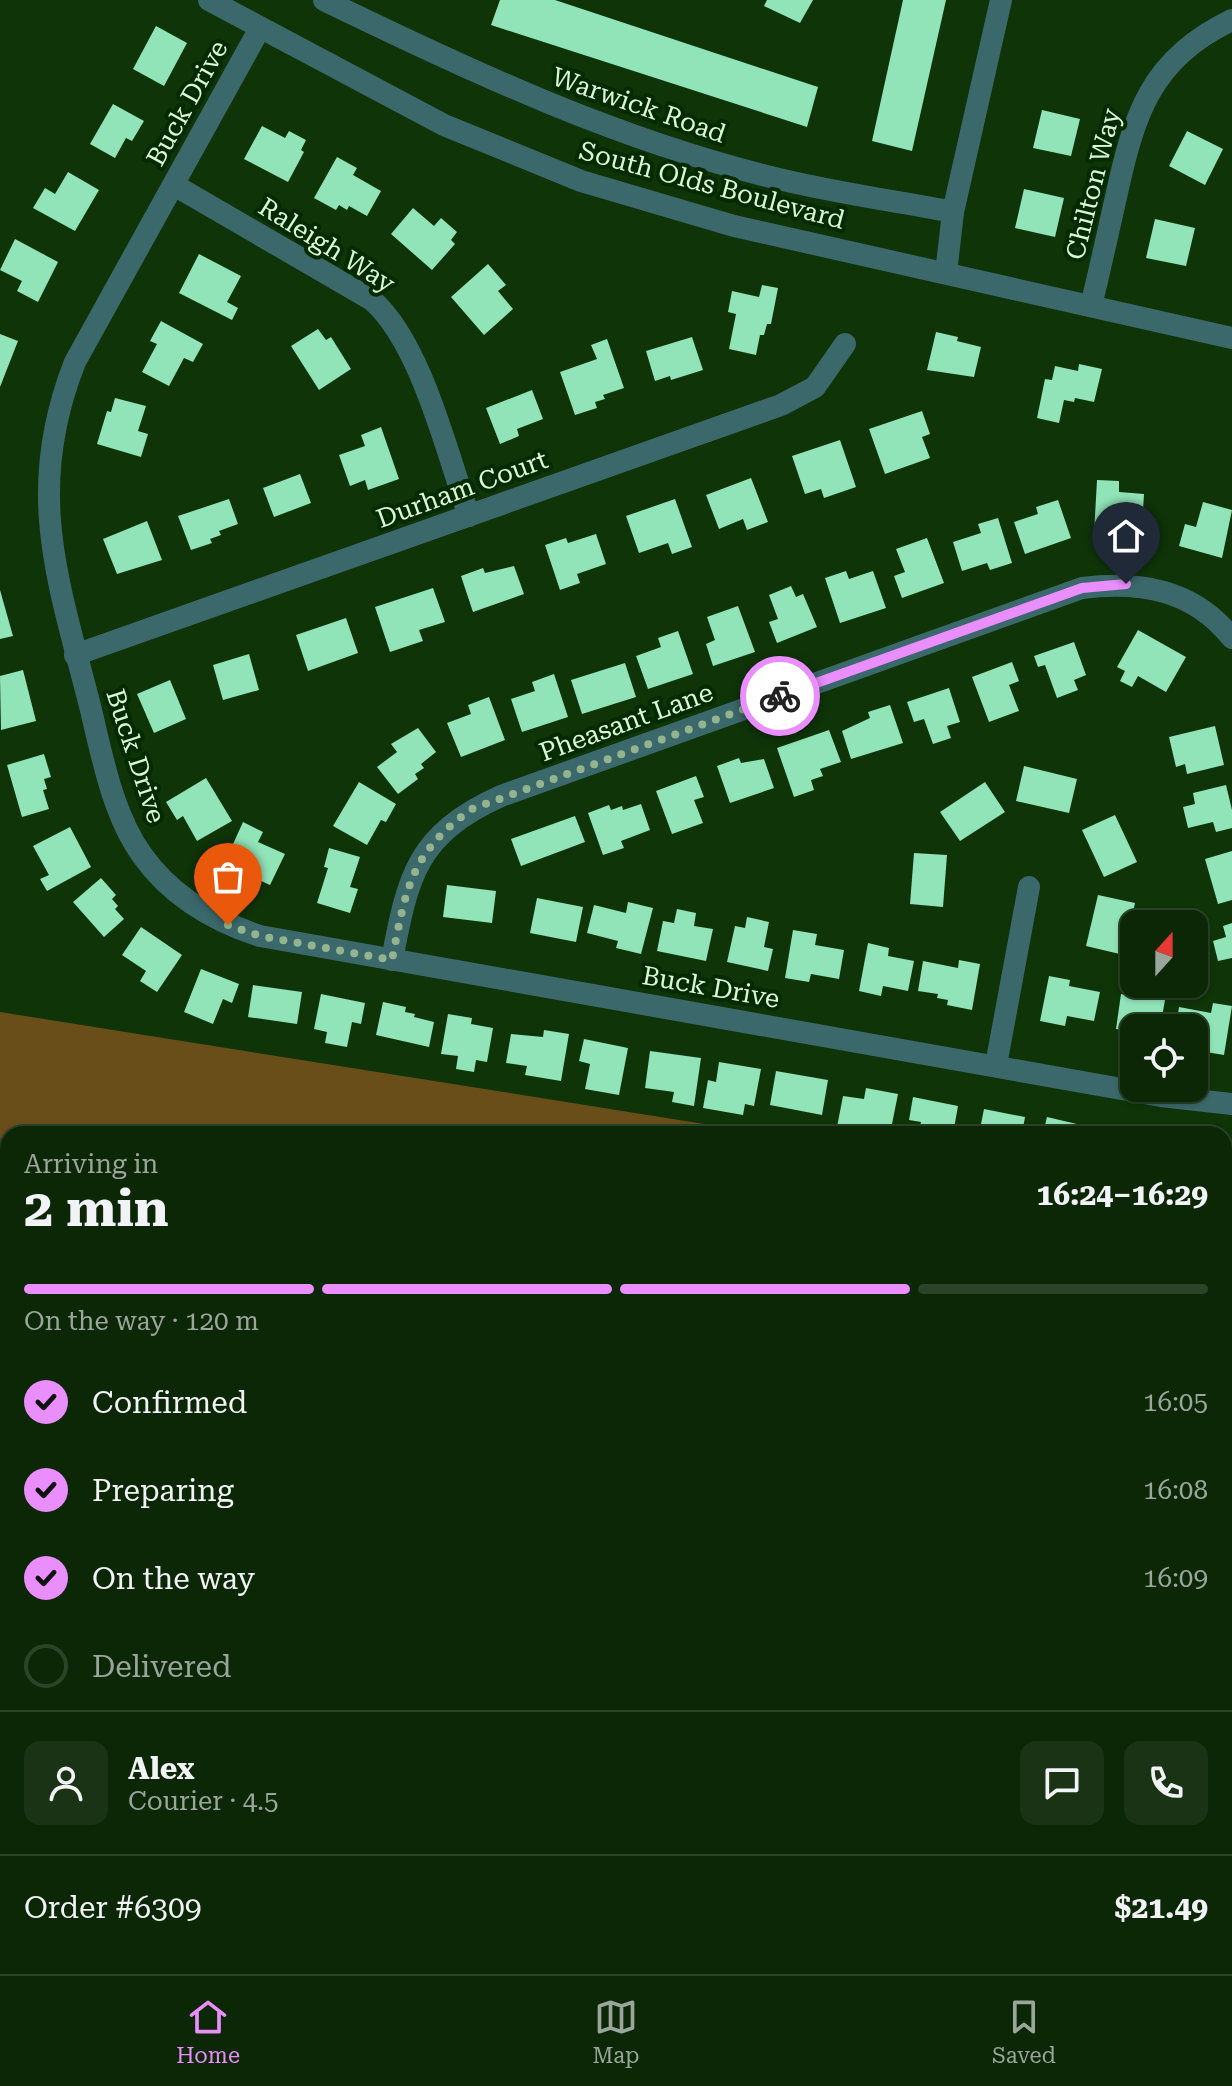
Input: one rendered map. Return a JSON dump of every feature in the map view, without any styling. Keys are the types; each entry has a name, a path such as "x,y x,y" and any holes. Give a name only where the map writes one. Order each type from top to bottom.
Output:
{"street":[{"name":"South Olds Boulevard","path":"209,0 444,125 581,181 734,226 1232,338"},
{"name":"Warwick Road","path":"324,0 549,105 703,158 792,182 953,212"},
{"path":"946,273 953,212 1001,0"},
{"name":"Chilton Way","path":"1091,306 1124,161 1142,104 1178,56 1232,20"},
{"name":"Buck Drive","path":"260,28 86,342 59,403 50,445 49,530 75,655 117,804 132,839 151,867 185,899 228,925 260,936 1161,1096 1232,1104"},
{"name":"Raleigh Way","path":"174,185 372,300 385,311 411,352 469,516"},
{"name":"Durham Court","path":"75,655 781,405 815,387 845,344"},
{"name":"Pheasant Lane","path":"392,960 411,875 427,849 448,826 472,809 501,796 1082,588 1126,584 1170,593 1229,628"},
{"path":"996,1065 1029,887"}],"shaded area":[{"path":"0,1012 717,1126 33,1126 0,1126"}],"building":[{"path":"500,0 555,0 818,87 807,127 491,25"},
{"path":"767,0 813,0 800,23 764,6"},
{"path":"903,0 946,0 912,151 872,141"},
{"path":"156,26 187,43 164,86 133,69"},
{"path":"113,104 144,121 132,141 126,138 115,158 90,144"},
{"path":"1042,110 1080,119 1071,156 1033,148"},
{"path":"262,126 285,138 289,131 306,140 301,150 304,152 288,182 244,159"},
{"path":"1187,131 1223,149 1205,185 1169,166"},
{"path":"337,157 357,168 353,175 381,191 367,216 349,206 347,210 339,205 336,210 314,198"},
{"path":"68,172 99,190 75,231 33,208 45,188 55,194"},
{"path":"1024,189 1064,198 1055,237 1015,228"},
{"path":"413,208 434,226 441,218 457,232 451,240 455,244 432,270 391,234"},
{"path":"1155,219 1195,228 1186,266 1146,258"},
{"path":"15,239 58,262 38,302 17,291 22,281 0,270"},
{"path":"199,254 241,276 227,302 238,308 232,320 179,293"},
{"path":"488,264 506,285 498,291 513,309 484,335 451,297"},
{"path":"762,285 778,288 771,324 767,324 764,335 760,335 756,355 729,349 736,314 728,312 732,291 759,297"},
{"path":"161,321 203,344 193,362 184,358 169,386 142,372 157,344 150,341"},
{"path":"318,329 326,340 331,337 351,369 319,390 291,346"},
{"path":"936,332 981,347 974,377 927,370"},
{"path":"0,334 18,341 0,387"},
{"path":"692,337 703,370 671,380 670,376 655,381 646,351"},
{"path":"607,339 624,388 603,395 605,399 595,402 597,408 575,415 560,372 597,359 591,345"},
{"path":"1079,364 1102,369 1094,402 1075,398 1074,402 1064,400 1059,423 1037,418 1045,379 1052,380 1055,366 1078,371"},
{"path":"532,390 543,419 517,429 519,436 500,444 486,408"},
{"path":"115,398 146,406 138,431 148,434 141,457 97,444 107,411 111,412"},
{"path":"922,411 930,434 922,437 930,458 885,474 869,429"},
{"path":"381,427 399,479 368,490 365,480 350,486 339,455 365,446 361,435"},
{"path":"840,440 856,487 824,498 821,489 805,494 792,456"},
{"path":"300,474 311,503 274,517 263,488"},
{"path":"751,478 768,522 747,530 743,519 719,529 706,495"},
{"path":"1097,480 1119,481 1119,492 1144,494 1142,527 1120,526 1119,536 1094,534"},
{"path":"229,499 238,524 219,531 221,535 210,539 212,543 191,550 178,516"},
{"path":"675,499 692,547 672,554 668,543 639,553 626,516"},
{"path":"1058,500 1071,538 1025,554 1014,522 1038,514 1036,507"},
{"path":"1203,502 1232,510 1222,558 1179,546 1185,524 1196,527"},
{"path":"998,518 1012,563 990,570 987,563 962,571 953,542 981,533 978,524"},
{"path":"147,521 162,560 117,574 103,539"},
{"path":"596,534 606,564 577,574 580,583 560,590 545,545 566,538 568,543"},
{"path":"927,538 944,583 902,598 894,576 905,572 896,549"},
{"path":"514,566 524,594 473,612 461,576 483,568 485,573"},
{"path":"846,571 849,579 873,571 886,608 840,623 825,578"},
{"path":"791,586 796,597 803,594 817,627 777,643 769,622 778,619 769,595"},
{"path":"433,588 445,622 419,630 423,641 390,652 375,607"},
{"path":"0,590 13,636 0,639"},
{"path":"738,606 755,652 713,666 706,644 715,640 707,617"},
{"path":"346,618 358,653 308,671 296,635"},
{"path":"1138,630 1186,657 1166,692 1138,676 1132,687 1120,681 1125,671 1117,667"},
{"path":"678,631 693,674 648,689 636,656 661,647 658,638"},
{"path":"1074,642 1086,675 1074,680 1078,690 1057,698 1045,665 1038,667 1034,656"},
{"path":"249,654 259,690 223,700 213,665"},
{"path":"1012,662 1019,681 1009,685 1019,711 989,722 972,677"},
{"path":"625,663 636,697 582,714 571,680"},
{"path":"23,670 36,721 1,730 0,676"},
{"path":"554,674 568,717 522,732 511,699 535,691 532,682"},
{"path":"170,680 186,719 154,733 137,694"},
{"path":"949,688 960,722 947,726 951,738 933,744 924,719 914,722 907,702"},
{"path":"489,697 505,740 461,757 447,723 471,714 468,705"},
{"path":"890,705 903,743 851,759 842,731 870,718 868,712"},
{"path":"1215,726 1224,765 1187,774 1185,764 1176,767 1169,737"},
{"path":"418,728 436,752 421,764 424,768 415,774 418,779 398,794 377,767 397,752 391,744"},
{"path":"829,730 841,762 820,769 823,776 811,780 814,790 794,797 777,748"},
{"path":"44,754 51,777 44,779 47,789 43,790 49,809 22,817 7,765"},
{"path":"739,758 741,763 764,759 774,788 730,803 717,766"},
{"path":"1024,766 1077,779 1069,813 1016,801"},
{"path":"696,776 704,797 694,800 703,823 672,834 656,791"},
{"path":"206,778 232,821 197,841 183,816 177,820 166,802"},
{"path":"359,782 396,804 386,822 381,820 367,845 333,826"},
{"path":"985,782 1005,812 960,841 940,812"},
{"path":"1226,785 1232,810 1232,828 1216,832 1213,822 1188,828 1183,807 1195,804 1193,793"},
{"path":"641,804 650,830 621,841 624,848 603,855 588,813 609,805 611,810 622,806 623,810"},
{"path":"1115,815 1137,862 1104,877 1082,830"},
{"path":"575,816 585,842 521,866 511,839"},
{"path":"243,822 263,832 258,842 285,854 270,885 224,864"},
{"path":"70,827 91,867 47,891 40,879 49,875 33,846"},
{"path":"329,848 360,857 350,887 358,889 350,913 317,903 328,868 324,867"},
{"path":"1232,851 1232,900 1218,904 1205,859"},
{"path":"914,853 947,855 943,907 910,904"},
{"path":"101,878 116,895 112,899 118,906 115,909 124,919 104,937 73,902"},
{"path":"447,885 496,891 492,923 443,917"},
{"path":"1098,895 1135,903 1134,910 1120,910 1120,954 1086,946"},
{"path":"537,898 583,907 576,942 530,933"},
{"path":"628,902 653,908 641,954 616,948 618,941 587,933 594,905 626,913"},
{"path":"677,909 696,913 694,926 713,929 706,961 657,951 663,921 674,923"},
{"path":"747,917 769,922 764,947 773,949 768,971 727,962 735,926 745,928"},
{"path":"1232,923 1232,958 1218,961 1213,941 1226,937 1223,926"},
{"path":"141,927 182,955 157,992 140,981 146,971 122,955"},
{"path":"793,930 817,934 815,945 844,950 839,979 811,974 809,982 785,978"},
{"path":"868,943 889,948 888,956 914,961 908,991 883,986 881,996 859,991"},
{"path":"959,960 980,964 972,1010 947,1005 948,1000 937,998 938,994 918,991 923,961 958,968"},
{"path":"201,969 239,984 232,1003 223,999 213,1024 184,1012"},
{"path":"1049,976 1070,980 1069,986 1100,992 1094,1021 1067,1016 1065,1026 1040,1021"},
{"path":"253,985 302,992 297,1024 248,1017"},
{"path":"321,994 365,1003 361,1024 352,1022 347,1047 325,1043 327,1032 314,1029"},
{"path":"1120,998 1165,998 1163,1014 1120,1014 1120,1030 1116,1029"},
{"path":"383,1002 406,1007 405,1012 415,1014 414,1017 434,1022 429,1047 376,1035"},
{"path":"1213,1003 1232,1006 1224,1055 1208,1052 1208,1014 1178,1014 1179,1007 1211,1013"},
{"path":"448,1014 472,1018 471,1024 493,1028 487,1062 476,1060 474,1072 456,1069 458,1056 441,1054"},
{"path":"544,1030 569,1034 561,1081 525,1075 527,1066 506,1063 511,1034 543,1037"},
{"path":"584,1039 628,1048 619,1095 585,1089 590,1064 579,1061"},
{"path":"650,1051 701,1058 694,1106 672,1102 674,1092 645,1088"},
{"path":"719,1062 761,1069 754,1106 745,1104 743,1115 703,1108 708,1080 716,1082"},
{"path":"776,1071 828,1080 822,1115 770,1105"},
{"path":"866,1088 898,1094 892,1126 837,1126 843,1096 864,1099"},
{"path":"913,1097 958,1106 954,1126 920,1126 921,1122 909,1120"},
{"path":"984,1109 1025,1117 1023,1126 981,1126"},
{"path":"1047,1117 1085,1126 1045,1126"}],"way so far":[{"path":"228,925 260,936 392,960 411,875 427,849 448,826 472,809 780,696"}],"route":[{"path":"780,696 1082,588 1126,584"}]}
